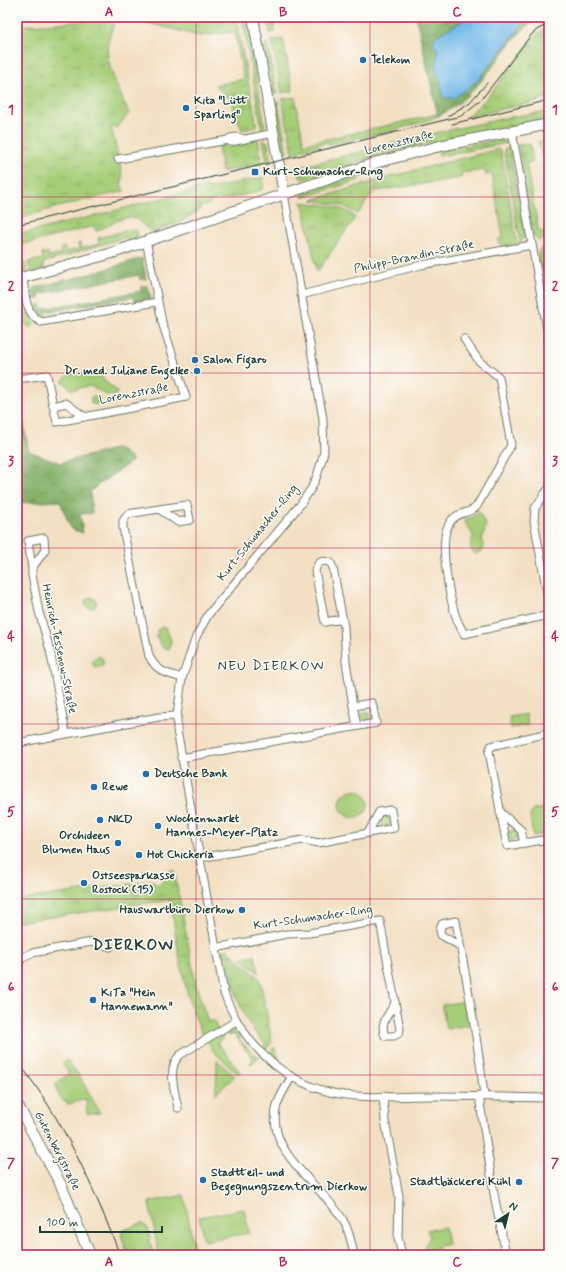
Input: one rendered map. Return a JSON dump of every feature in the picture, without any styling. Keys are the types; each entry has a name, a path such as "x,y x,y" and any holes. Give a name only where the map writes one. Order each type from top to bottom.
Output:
{"street":[{"name":"Kurt-Schumacher-Ring","path":"253,17 323,419 324,444 321,463 312,486 300,505 224,595 201,626 192,646 182,678 177,716 181,758 224,993 236,1021 258,1050 273,1065 291,1078 316,1089 337,1094 355,1096 481,1096 549,1098"},
{"name":"Lorenzstraße","path":"157,302 40,322 29,310 20,278 77,264 378,162 549,124"},
{"path":"512,131 549,340"},
{"path":"118,159 228,140 230,138 241,138 274,133"},
{"name":"Lorenzstraße","path":"17,379 47,374 57,422 186,397 162,322 146,240"},
{"name":"Philipp-Brandin-Straße","path":"301,295 421,265 532,245"},
{"path":"464,339 480,361 499,377 512,442 475,509 458,513 447,526 444,554 455,616 464,634 549,615"},
{"path":"53,406 66,403 85,417"},
{"path":"549,488 538,503 534,514 549,603"},
{"path":"159,509 128,514 123,521 150,656 155,667 159,670 182,678"},
{"path":"343,619 324,622 315,572 316,566 325,560 331,563 333,568 343,619 346,662 357,726"},
{"name":"Heinrich-Tessenow-Straße","path":"32,568 66,734"},
{"path":"181,758 376,723 372,703 353,706"},
{"path":"17,743 159,717 177,716"},
{"path":"549,733 497,744 490,748 507,846 549,839"},
{"path":"500,812 521,830 524,843"},
{"path":"200,858 303,840 319,842 368,833"},
{"name":"Kurt-Schumacher-Ring","path":"215,948 287,934 309,933 380,921 395,1003"},
{"path":"17,965 23,957 32,953 92,942 110,947"},
{"path":"460,946 481,1068 481,1096 494,1194 506,1255"},
{"path":"178,1108 172,1070 174,1062 180,1054 236,1021"},
{"path":"291,1078 277,1104 276,1123 280,1137 288,1156 299,1171 311,1181 342,1220 354,1255"},
{"path":"383,1096 385,1121 399,1196 398,1237 402,1255"},
{"name":"Gutenbergstraße","path":"17,1104 61,1185 90,1255"}],"green space":[{"path":"148,17 236,17 257,127 242,130 229,99 215,85 244,79 235,32 199,36 133,19"},
{"path":"242,17 246,17 265,126 262,130"},
{"path":"267,17 273,17 275,32 270,33"},
{"path":"538,17 513,41 468,95 454,107 438,116 416,18"},
{"path":"99,20 114,24 108,42 108,59 129,114 116,128 111,126 123,178 121,184 124,191 50,209 17,220 17,26"},
{"path":"549,29 549,97 535,102 466,117 486,99 534,37 541,31"},
{"path":"283,39 293,91 282,93 272,41"},
{"path":"268,42 277,94 273,93 264,45"},
{"path":"295,97 304,144 438,114 438,116 391,131 329,144 328,142 293,153 282,99"},
{"path":"278,101 287,152 284,153 275,103"},
{"path":"549,111 549,119 391,151 302,180 296,168 426,135 505,118"},
{"path":"258,139 262,163 222,172 218,146"},
{"path":"501,139 507,143 440,156 438,151"},
{"path":"549,139 549,157 546,157 541,154 538,142"},
{"path":"263,140 268,142 271,162 267,162"},
{"path":"530,144 533,162 526,164 539,232 545,231 544,239 539,241 533,236 518,145"},
{"path":"509,147 525,236 520,243 504,150"},
{"path":"498,149 501,151 517,244 504,247 499,243 498,239 503,238 492,174 486,175 485,170 461,173 461,178 376,191 381,179"},
{"path":"357,175 359,180 303,198 302,194 306,192"},
{"path":"264,177 263,189 253,193 221,200 220,198 209,202 210,204 200,207 200,210 184,220 154,232 136,219 126,218 96,231 94,226 17,246 17,235 208,186 209,189"},
{"path":"378,180 374,191 358,214 344,206 312,200"},
{"path":"301,202 339,208 351,214 355,218 317,272 304,209"},
{"path":"132,229 138,232 136,240 128,242 126,237 43,263 44,268 31,272 28,262 43,259 42,253 48,252 49,257 61,254 60,249 64,247 66,252 79,249 78,244 80,243 82,248 99,244 98,238"},
{"path":"546,246 549,263 549,289 545,267 539,268 537,255 541,248"},
{"path":"142,258 146,279 140,280 139,275 39,294 40,299 33,300 30,298 30,291 34,291 34,288 97,272"},
{"path":"25,263 27,273 17,274 17,265"},
{"path":"141,286 148,286 151,299 135,301 133,297 46,312 46,318 37,316 33,308 41,304 42,309 141,291"},
{"path":"549,289 549,303 546,303 543,290"},
{"path":"17,303 20,315 27,313 35,322 31,328 17,319"},
{"path":"77,372 92,379 98,376 102,377 104,381 116,390 117,394 110,396 106,395 89,386 72,390 62,381 69,374"},
{"path":"17,393 29,451 60,463 118,448 133,460 90,491 92,513 80,514 83,533 71,529 60,501 17,503"},
{"path":"95,395 100,400 95,405 90,400"},
{"path":"478,511 486,525 482,540 484,549 476,554 471,550 473,535 465,522 465,519 472,518"},
{"path":"89,598 93,598 95,599 95,607 89,608 86,605 86,601"},
{"path":"163,627 166,628 171,640 169,649 163,648 157,639 157,630"},
{"path":"96,657 100,657 102,658 102,666 96,667 93,664 93,660"},
{"path":"366,711 371,716 366,721 361,716"},
{"path":"526,714 528,725 511,728 509,717"},
{"path":"354,790 364,794 368,804 364,814 354,818 344,814 340,804 344,794"},
{"path":"545,808 549,833 533,836 530,816 533,810"},
{"path":"388,816 391,825 386,827 382,825 380,817"},
{"path":"516,830 518,839 509,840 508,832"},
{"path":"174,870 196,985 208,1022 213,1020 219,1032 205,1040 191,1007 186,989 170,900 17,922 17,900 152,881 158,886 169,871"},
{"path":"228,950 260,979 272,1042 264,1052 262,1048 266,1044 250,1025 239,1003 227,956 221,957 220,951"},
{"path":"255,955 259,973 241,958"},
{"path":"465,1001 469,1025 446,1029 442,1005"},
{"path":"230,1028 236,1029 242,1037 239,1039 254,1055 256,1054 259,1057 251,1064 250,1063 253,1059 234,1034 229,1036 227,1034"},
{"path":"220,1033 223,1038 217,1042 240,1072 238,1074 214,1052 207,1040"},
{"path":"274,1047 279,1058 276,1060 267,1054"},
{"path":"67,1060 80,1077 100,1113 87,1114 86,1099 69,1104 59,1096 56,1084 69,1073 62,1064"},
{"path":"217,1060 235,1076 216,1094"},
{"path":"184,1195 194,1248 159,1255 149,1202"},
{"path":"244,1209 249,1233 204,1241 199,1217"},
{"path":"142,1223 148,1228 153,1255 128,1255 121,1235 123,1230"},
{"path":"445,1227 448,1244 439,1246 435,1252 431,1254 424,1247 430,1237 427,1230"}],"water":[{"path":"469,17 528,17 477,81 454,98 443,98 441,82 436,69 438,49 433,45 435,37"}],"tram line":[{"path":"17,225 461,116 481,100 531,35 538,29 549,24"},
{"path":"448,116 469,103 487,83"},
{"path":"452,124 549,100"},
{"path":"17,1061 49,1106 76,1154 120,1255"}],"place":[{"name":"Telekom","path":"363,60"},
{"name":"Kita \"Lütt Sparling\"","path":"186,108"},
{"name":"Kurt-Schumacher-Ring","path":"255,172"},
{"name":"Salon Figaro","path":"195,360"},
{"name":"Dr. med. Juliane Engelke","path":"197,371"},
{"name":"Deutsche Bank","path":"146,774"},
{"name":"Rewe","path":"94,787"},
{"name":"NKD","path":"100,820"},
{"name":"Wochenmarkt Hannes-Meyer-Platz","path":"158,826"},
{"name":"Orchideen Blumen Haus","path":"118,843"},
{"name":"Hot Chickeria","path":"139,855"},
{"name":"Ostseesparkasse Rostock (15)","path":"84,883"},
{"name":"Hauswartbüro Dierkow","path":"242,910"},
{"name":"KiTa \"Hein Hannemann\"","path":"93,1000"},
{"name":"Stadtteil- und Begegnungszentrum Dierkow","path":"203,1180"},
{"name":"Stadtbäckerei Kühl","path":"519,1182"}],"district":[{"name":"NEU DIERKOW","path":"271,666"},
{"name":"DIERKOW","path":"133,945"}]}
